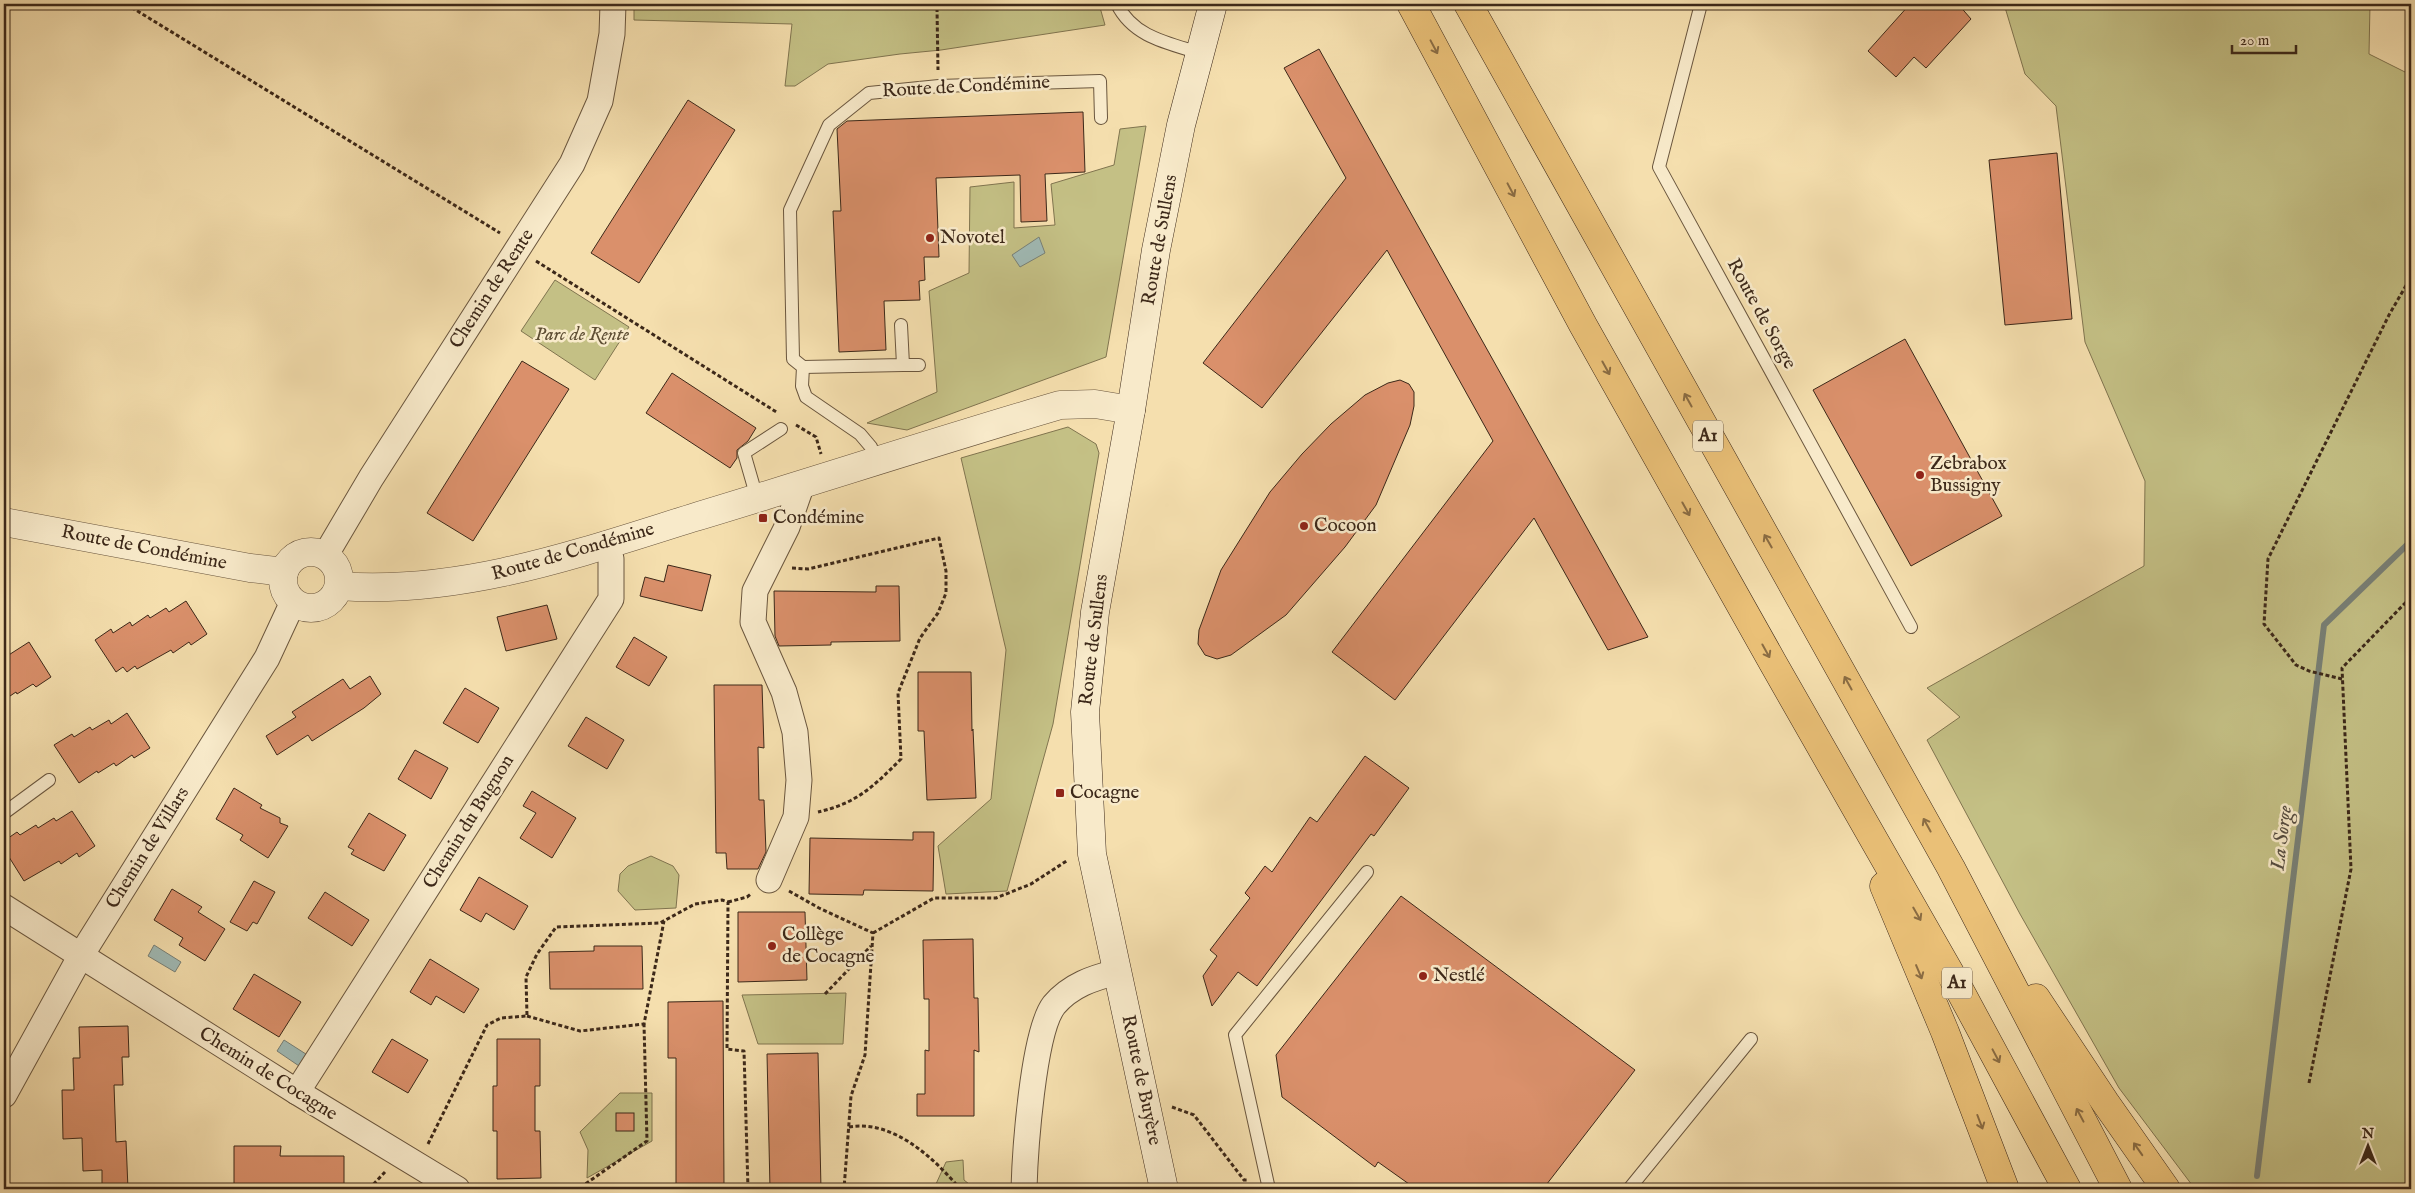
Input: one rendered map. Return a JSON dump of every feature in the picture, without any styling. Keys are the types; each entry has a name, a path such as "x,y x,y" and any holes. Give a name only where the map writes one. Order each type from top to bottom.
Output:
{"highway":[{"name":"A1","path":"1411,4 1587,334 1958,986 2067,1189"},
{"name":"A1","path":"1468,4 1951,868 2118,1189"},
{"path":"1840,781 1945,1032 2005,1189"},
{"path":"1951,868 2105,1102 2166,1189"}],"street":[{"name":"Chemin de Rente","path":"325,556 371,478 528,253 572,164 600,101 612,34 613,4"},
{"name":"Route de Sullens","path":"1117,972 1092,854 1085,712 1095,612 1166,197 1190,89 1213,4"},
{"name":"Route de Condémine","path":"339,586 397,589 494,576 607,544 1060,405 1095,404 1131,410"},
{"path":"770,880 796,817 799,780 795,732 784,692 753,622 756,592 767,565 787,527 802,484"},
{"name":"Route de Condémine","path":"4,522 250,568 284,572"},
{"name":"Chemin du Bugnon","path":"297,1092 611,599 611,560 607,544"},
{"path":"306,553 325,556 335,566 338,573 339,586 335,595 320,607 301,607 293,602 284,589 284,572 296,556 306,553"},
{"name":"Chemin de Villars","path":"4,1095 80,957 268,658 293,602"},
{"name":"Chemin de Cocagne","path":"4,907 80,957 457,1189"},
{"path":"1024,1189 1026,1145 1039,1044 1044,1025 1053,1006 1068,991 1087,980 1117,972"},
{"name":"Route de Buyère","path":"1117,972 1164,1189"}],"lane":[{"path":"1117,4 1128,22 1148,36 1200,53"},
{"name":"Route de Sorge","path":"1701,4 1659,167 1911,627"},
{"name":"Route de Condémine","path":"876,461 871,447 860,434 806,397 802,386 803,367 794,360 792,346 790,210 829,125 870,93 939,86 1001,83 1100,81 1101,118"},
{"path":"901,325 903,365"},
{"path":"803,367 920,365"},
{"path":"757,498 744,452 786,425"},
{"path":"4,813 49,780"},
{"path":"1269,1189 1235,1035 1367,872"},
{"path":"1629,1189 1751,1040"}],"path":[{"path":"126,4 528,253 783,416"},
{"path":"924,4 937,8 951,4"},
{"path":"937,8 939,77"},
{"path":"2342,679 2309,671 2296,665 2264,624 2268,559 2385,323 2411,277"},
{"path":"786,425 816,437 823,462"},
{"path":"767,565 808,569 939,538 946,571 946,592 938,613 920,638 898,693 901,759 873,787 841,806 796,817"},
{"path":"2309,1083 2351,869 2342,668 2411,597"},
{"path":"873,932 934,898 996,898 1032,884 1072,857"},
{"path":"527,1016 526,977 537,954 556,927 660,923 695,904 722,900 728,902 747,897 770,880 819,908 873,932"},
{"path":"728,902 726,1049 744,1051 748,1189"},
{"path":"574,1189 647,1141 644,1024 664,920"},
{"path":"844,1189 846,1184 851,1096 865,1055 873,932"},
{"path":"825,994 872,946"},
{"path":"428,1145 487,1025 501,1018 527,1016 580,1031 644,1024"},
{"path":"1171,1107 1194,1115 1244,1180 1251,1180"},
{"path":"849,1126 859,1125 902,1138 923,1151 944,1170 960,1189"},
{"path":"369,1189 387,1171"},
{"path":"825,1186 846,1184"}],"green space":[{"path":"634,4 1099,4 1105,25 941,50 828,64 795,86 785,86 792,24 634,20"},
{"path":"2004,4 2370,4 2369,54 2411,75 2411,1189 2195,1189 2119,1088 2020,914 1927,740 1960,717 1927,688 2144,566 2145,481 2085,342 2056,106 2025,74"},
{"path":"1146,126 1106,357 907,430 867,423 937,392 929,291 969,273 970,187 1014,182 1014,228 1055,225 1051,184 1114,165 1120,129"},
{"name":"Parc de Rente","path":"555,280 629,327 595,380 521,331"},
{"path":"1068,427 1096,444 1099,453 1053,724 1007,891 946,894 938,846 991,799 1006,650 961,458"},
{"path":"651,856 673,866 679,875 676,908 635,910 618,891 620,874 628,866"},
{"path":"846,993 843,1044 758,1044 742,995"},
{"path":"620,1093 652,1093 652,1141 587,1178 588,1150 580,1132"},
{"path":"963,1160 964,1180 973,1189 928,1189 936,1184 946,1162"}],"water":[{"path":"1039,237 1045,253 1020,267 1012,255"},
{"path":"154,945 181,962 175,972 148,956"},
{"path":"284,1040 309,1056 302,1068 277,1051"}],"building":[{"path":"1910,4 1958,4 1971,19 1926,68 1914,57 1896,77 1868,51"},
{"path":"1319,49 1648,637 1608,650 1534,518 1395,700 1332,652 1493,441 1387,250 1262,408 1203,363 1346,178 1284,68"},
{"path":"688,100 735,130 639,283 591,253"},
{"path":"1083,112 1085,172 1045,174 1047,221 1021,222 1020,175 936,178 939,257 924,257 925,280 919,281 920,300 884,301 886,350 839,352 833,211 841,211 837,129 847,121"},
{"path":"2057,153 2072,319 2005,325 1989,160"},
{"path":"1905,339 2002,516 1911,566 1813,390"},
{"path":"522,361 569,389 473,541 427,513"},
{"path":"672,373 756,428 748,441 737,450 737,458 730,468 646,413"},
{"name":"Cocoon","path":"1400,380 1409,384 1414,392 1414,406 1410,425 1376,505 1345,547 1286,615 1231,655 1217,659 1205,655 1198,644 1199,630 1221,570 1270,492 1302,454 1331,424 1365,395 1388,383"},
{"path":"668,565 711,575 702,611 640,596 645,577 664,582"},
{"path":"876,586 899,586 900,641 831,642 831,645 779,646 775,636 774,591 876,592"},
{"path":"186,601 207,634 191,645 189,642 173,653 171,650 137,669 135,666 127,672 123,667 116,672 95,640 111,629 113,633 130,622 132,626 148,615 150,618 166,608 169,612"},
{"path":"547,605 557,639 506,651 497,617"},
{"path":"634,637 667,657 649,686 616,667"},
{"path":"29,642 51,677 36,687 33,684 4,700 4,658"},
{"path":"918,672 971,672 976,798 927,800 924,731 918,731"},
{"path":"370,676 381,694 364,708 312,741 308,735 277,755 266,736 296,717 292,712 343,679 350,689"},
{"path":"714,685 762,685 764,748 758,747 759,800 764,800 766,852 758,869 727,869 726,853 716,853"},
{"path":"465,688 499,708 478,743 443,723"},
{"path":"127,713 150,748 134,758 132,755 116,766 114,763 98,773 97,771 79,783 54,745 72,734 74,737 90,727 92,730 109,720 111,724"},
{"path":"586,717 624,740 607,769 568,746"},
{"path":"415,750 448,768 431,799 398,779"},
{"path":"1365,756 1409,788 1374,836 1371,834 1257,986 1238,972 1212,1006 1203,976 1217,956 1210,950 1250,898 1245,893 1265,866 1272,872 1310,817 1317,822"},
{"path":"234,788 262,805 260,808 280,818 280,823 288,826 268,858 240,840 243,835 216,819"},
{"path":"532,791 576,818 552,858 520,838 536,813 523,806"},
{"path":"72,811 95,846 79,857 77,853 61,864 59,861 24,881 4,849 4,841 17,832 20,835 36,825 38,828 54,818 56,821"},
{"path":"369,813 406,835 384,871 351,854 354,850 348,847"},
{"path":"913,832 934,832 933,891 864,890 863,895 809,894 810,838 913,840"},
{"path":"479,877 528,906 514,930 486,913 481,922 460,910"},
{"path":"254,881 275,892 257,924 253,922 247,931 230,922"},
{"path":"172,889 202,907 198,912 225,929 205,961 179,945 183,938 154,920"},
{"path":"325,892 369,920 352,946 308,918"},
{"name":"Nestlé","path":"1401,896 1635,1070 1543,1189 1416,1189 1378,1162 1375,1167 1282,1097 1276,1055"},
{"name":"Collège de Cocagne","path":"738,912 805,912 807,980 738,982"},
{"path":"973,939 974,998 978,998 979,1052 974,1050 974,1116 917,1116 917,1094 925,1094 925,1050 929,1051 929,999 924,999 923,940"},
{"path":"594,946 642,946 643,989 550,989 549,952 594,951"},
{"path":"430,959 479,989 464,1013 436,996 431,1005 410,992"},
{"path":"254,974 301,1002 279,1037 233,1009"},
{"path":"723,1001 724,1188 676,1188 676,1058 668,1058 668,1002"},
{"path":"128,1026 129,1057 122,1057 123,1085 114,1085 116,1142 126,1141 128,1189 102,1189 102,1170 83,1171 82,1138 63,1139 62,1090 74,1090 73,1058 80,1058 79,1027"},
{"path":"392,1039 428,1060 408,1093 372,1072"},
{"path":"497,1039 540,1039 540,1086 535,1086 535,1131 540,1131 541,1178 497,1179 497,1131 493,1131 493,1086 497,1086"},
{"path":"818,1053 821,1189 770,1189 767,1054"},
{"path":"616,1113 634,1113 634,1131 616,1131"},
{"path":"234,1146 281,1146 280,1156 344,1156 344,1189 234,1189"}],"waterway":[{"name":"La Sorge","path":"2257,1176 2324,625 2411,541"}],"place":[{"name":"Novotel","path":"930,238"},
{"name":"Zebrabox Bussigny","path":"1920,475"},
{"name":"Condémine","path":"763,518"},
{"name":"Cocoon","path":"1304,526"},
{"name":"Cocagne","path":"1060,793"},
{"name":"Collège de Cocagne","path":"772,946"},
{"name":"Nestlé","path":"1423,976"}]}
